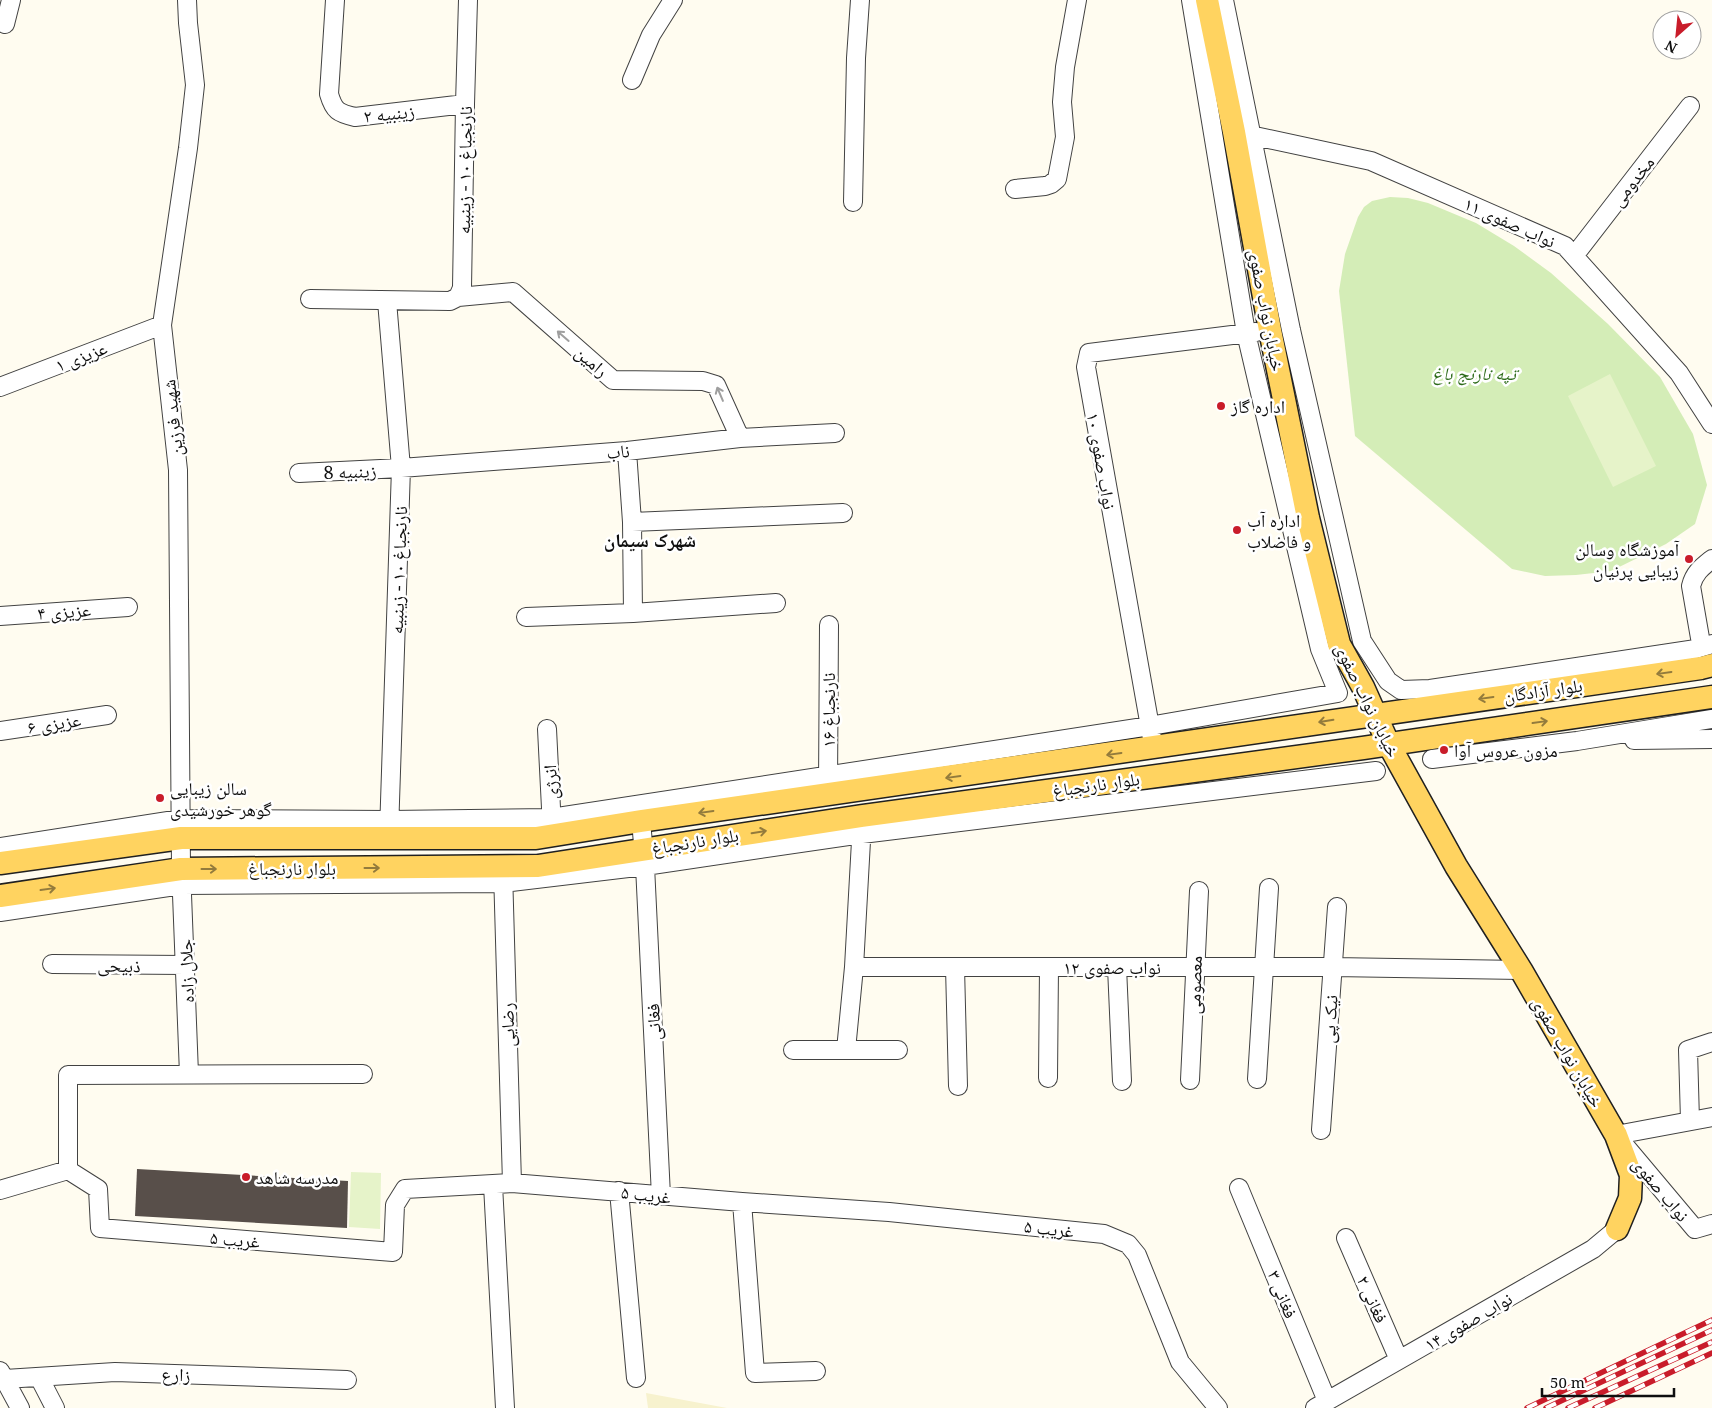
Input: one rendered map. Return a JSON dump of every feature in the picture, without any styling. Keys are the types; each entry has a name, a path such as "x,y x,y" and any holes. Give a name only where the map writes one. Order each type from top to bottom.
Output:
{"main road":[{"name":"خیابان نواب صفوی","path":"1207,0 1243,134 1270,330 1308,518 1339,644 1362,687 1388,743 1456,866 1521,970 1616,1135 1631,1174 1630,1198 1618,1229"},
{"name":"بلوار آزادگان","path":"1375,715 1712,665"},
{"name":"بلوار آزادگان","path":"1388,743 1432,748 1712,697"},
{"name":"بلوار نارنجباغ","path":"0,863 181,828 389,830 536,838 552,827 641,821 828,785 1154,748 1375,715"},
{"name":"بلوار نارنجباغ","path":"0,896 182,877 503,875 538,866 644,857 1388,743"}],"street":[{"path":"5,24 11,0"},
{"name":"شهید فرزین","path":"182,877 178,470 162,325 188,148 195,85 187,0"},
{"name":"زینبیه ۲","path":"335,0 329,94 332,106 341,114 355,117 465,104"},
{"name":"نارنجباغ ۱۰ - زینبیه","path":"458,297 462,288 468,0"},
{"path":"632,80 650,35 673,0"},
{"path":"853,202 856,58 860,0"},
{"path":"1015,189 1045,186 1057,179 1065,137 1062,102 1065,67 1077,0"},
{"path":"552,827 828,785 1338,693 1320,649 1246,333 1191,0"},
{"path":"1224,0 1243,134 1362,641 1388,681 1401,690 1430,690 1696,649 1706,641 1691,586 1698,570 1712,559"},
{"name":"مخدومی","path":"1574,256 1690,106"},
{"name":"نواب صفوی ۱۱","path":"1243,134 1371,161 1565,246 1679,373 1712,424"},
{"name":"رامین","path":"458,297 513,292 613,380 703,381 716,385 740,438"},
{"path":"310,299 450,301 458,297"},
{"name":"نارنجباغ ۱۰ - زینبیه","path":"386,301 401,468 389,830"},
{"name":"عزیزی ۱","path":"0,387 162,325"},
{"name":"نواب صفوی ۱۰","path":"1154,748 1086,367 1090,353 1270,330"},
{"name":"ناب","path":"401,468 627,451 740,438 835,433"},
{"path":"627,451 632,522 633,613"},
{"name":"زینبیه 8","path":"299,472 401,468"},
{"path":"632,522 843,513"},
{"path":"526,617 633,613 776,603"},
{"name":"عزیزی ۴","path":"0,616 128,607"},
{"name":"نارنجباغ ۱۶","path":"828,785 829,625"},
{"name":"عزیزی ۶","path":"0,731 107,715"},
{"path":"1577,741 1712,719"},
{"name":"انرژی","path":"547,729 552,827"},
{"path":"1432,748 1445,742 1712,739"},
{"path":"846,1050 854,967 862,825 1376,771"},
{"name":"فغانی","path":"641,821 662,1196"},
{"path":"0,847 181,828"},
{"name":"رضایی","path":"503,875 512,1183"},
{"path":"0,912 182,877"},
{"name":"جلال زاده","path":"182,877 189,1074"},
{"path":"1257,1079 1269,888"},
{"name":"معصومی","path":"1190,1080 1198,890"},
{"name":"نیک پی","path":"1321,1130 1337,907"},
{"name":"ذبیحی","path":"52,964 186,965"},
{"name":"نواب صفوی ۱۲","path":"854,967 1333,967 1521,970"},
{"path":"955,967 958,1086"},
{"path":"1048,1078 1049,967"},
{"path":"1116,967 1122,1081"},
{"path":"1690,1121 1688,1050 1712,1042"},
{"path":"793,1050 898,1050"},
{"path":"0,1190 68,1170 68,1075 363,1074"},
{"path":"1616,1135 1712,1117"},
{"name":"نواب صفوی","path":"1616,1135 1696,1229 1712,1224"},
{"name":"غریب ۵","path":"68,1170 98,1189 100,1228 393,1252 394,1205 405,1190 512,1183 889,1212 1104,1234 1128,1244 1137,1255 1180,1362 1218,1408"},
{"path":"492,1185 505,1408"},
{"name":"فغانی ۳","path":"1239,1188 1321,1405"},
{"path":"619,1191 636,1378"},
{"path":"742,1202 755,1373 816,1371"},
{"name":"نواب صفوی ۱۴","path":"1321,1405 1593,1250 1618,1229"},
{"name":"فغانی ۲","path":"1346,1238 1399,1360"},
{"name":"زارع","path":"2,1375 39,1377 115,1372 347,1380"},
{"path":"2,1375 20,1408"},
{"path":"39,1377 55,1408"}],"shaded area":[{"path":"646,1393 727,1408 648,1408"}],"green space":[{"name":"تپه نارنج باغ","path":"1390,197 1408,198 1428,203 1476,223 1514,246 1551,273 1608,324 1660,377 1693,434 1707,485 1695,524 1666,544 1611,571 1545,576 1512,569 1355,436 1339,291 1345,254 1358,217 1364,207 1372,201"},
{"path":"1610,374 1656,466 1613,487 1568,396"},
{"path":"351,1172 381,1173 380,1229 349,1227"}],"building":[{"path":"137,1169 348,1181 347,1228 135,1216"}],"railway":[{"path":"1527,1408 1712,1320"},
{"path":"1546,1408 1712,1330"},
{"path":"1568,1408 1712,1342"},
{"path":"1595,1408 1712,1353"}],"place":[{"name":"اداره گاز","path":"1221,406"},
{"name":"اداره آب و فاضلاب","path":"1237,530"},
{"name":"آموزشگاه وسالن زیبایی پرنیان","path":"1689,559"},
{"name":"مزون عروس آوا","path":"1444,750"},
{"name":"سالن زیبایی گوهر خورشیدی","path":"160,798"},
{"name":"مدرسه شاهد","path":"246,1177"}],"district":[{"name":"شهرک سیمان","path":"650,540"}]}
